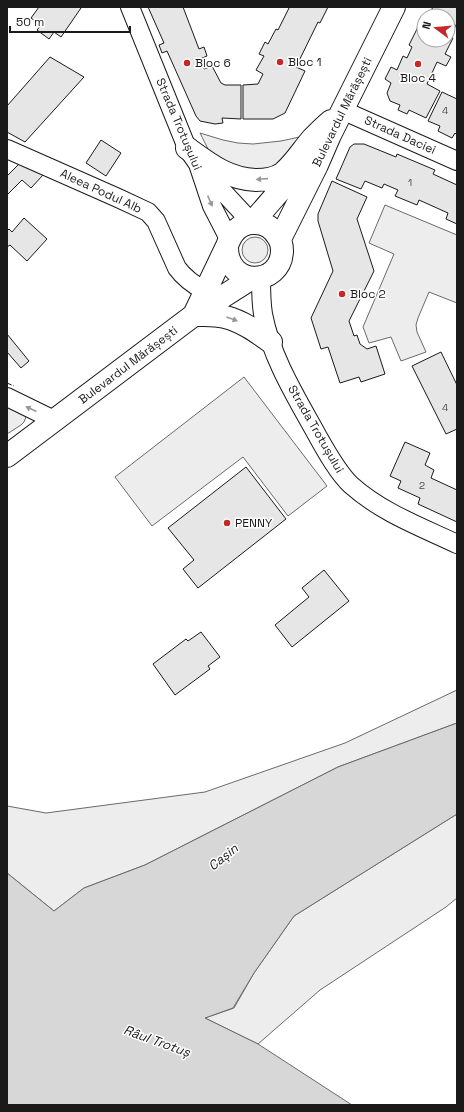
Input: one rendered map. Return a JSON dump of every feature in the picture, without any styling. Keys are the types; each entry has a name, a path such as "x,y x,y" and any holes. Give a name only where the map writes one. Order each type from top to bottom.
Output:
{"main road":[{"name":"Bulevardul Mărășești","path":"280,239 317,165 342,110 394,7"},
{"path":"192,156 225,173 243,179 264,180 275,177 292,164 313,138 342,110"},
{"path":"252,222 330,135"},
{"path":"228,243 228,259 231,265 240,274 256,278 268,274 274,269 279,263 282,255 280,239 271,228 252,222 237,229 228,243 194,315 216,315 238,321 271,342"},
{"name":"Bulevardul Mărășești","path":"7,456 194,315 256,278"}],"street":[{"name":"Strada Trotușului","path":"130,7 228,243"},
{"name":"Strada Daciei","path":"342,110 457,161"},
{"name":"Aleea Podul Alb","path":"7,149 148,212 156,221 174,261 182,274 187,280 205,291"},
{"path":"192,156 252,222"},
{"name":"Strada Trotușului","path":"256,278 263,314 271,342 289,383 323,446 349,484 379,505 409,522 457,544"},
{"path":"7,397 54,420"}],"shaded area":[{"path":"200,133 223,140 253,144 281,141 304,136 279,167 251,172 211,155"},
{"path":"385,205 457,235 457,303 429,292 416,325 417,332 426,352 401,361 391,337 369,343 363,327 394,254 369,243"},
{"path":"255,237 264,241 268,250 264,259 255,263 246,259 242,250 246,241"},
{"path":"244,377 327,486 288,516 243,457 152,526 115,477"},
{"path":"7,406 24,414 26,417 21,425 7,434"},
{"path":"457,690 457,723 338,767 145,865 84,888 54,911 7,873 7,806 46,813 205,792 345,743"},
{"path":"457,814 457,898 446,907 320,990 258,1044 205,1018 234,1008 254,973 294,916"}],"water":[{"path":"457,723 457,814 294,916 254,973 233,1008 205,1018 258,1044 352,1105 7,1105 7,873 54,911 84,888 145,865 338,767"}],"building":[{"path":"39,7 81,8 61,37 54,32 49,39 37,30 41,25 31,18"},
{"name":"Bloc 6","path":"148,7 183,7 199,49 204,47 207,56 200,59 204,69 212,66 221,83 225,85 241,85 241,119 222,118 223,123 215,124 200,121 196,116 167,51 162,53 159,45 164,43"},
{"name":"Bloc 1","path":"288,7 328,7 320,23 318,22 296,67 305,71 285,113 273,119 243,119 243,85 258,84 263,74 256,70 264,56 259,54 265,42 268,44 276,29 278,30 289,8"},
{"name":"Bloc 4","path":"457,7 456,25 456,8 432,8"},
{"name":"Bloc 4","path":"416,31 416,48 448,48 445,54 451,57 446,66 437,62 427,84 440,91 426,118 409,110 407,114 398,110 400,105 390,101 387,93 391,83 385,79 391,67 397,70 403,56 407,58 412,47 409,45"},
{"path":"50,57 84,77 25,142 7,132 7,106"},
{"name":"Bloc 4","path":"442,92 457,99 457,135 455,133 452,138 438,131 440,126 428,121"},
{"path":"101,140 121,153 106,176 86,163"},
{"path":"354,144 364,144 396,157 397,154 435,170 433,174 457,185 457,224 446,219 448,213 419,200 417,205 395,196 398,190 384,184 382,188 365,181 361,189 336,179 350,147"},
{"path":"19,164 33,166 43,175 31,188 22,180 7,195 7,176"},
{"name":"Bloc 2","path":"332,181 367,197 357,219 374,271 349,321 354,336 357,335 360,344 367,349 376,346 385,374 361,382 359,377 340,383 328,347 321,349 311,318 333,271 318,221 318,214"},
{"path":"24,218 47,239 27,261 10,245 7,247 7,231 9,229 12,232"},
{"path":"7,334 29,361 21,368 7,352"},
{"path":"441,352 457,385 457,429 446,434 412,366"},
{"path":"405,442 430,453 425,465 434,470 431,478 457,490 457,522 418,504 420,498 398,488 401,481 390,476"},
{"name":"PENNY","path":"246,467 286,519 198,588 183,569 194,560 168,528"},
{"path":"324,570 349,601 292,647 275,625 309,597 302,588"},
{"path":"201,632 220,657 208,666 210,669 175,695 153,664 186,639 188,641"}],"fence":[{"path":"7,383 14,386"}],"place":[{"name":"Bloc 1","path":"280,62"},
{"name":"Bloc 6","path":"187,63"},
{"name":"Bloc 4","path":"418,64"},
{"name":"Bloc 2","path":"342,294"},
{"name":"PENNY","path":"227,523"}],"water label":[{"name":"Cașin","path":"223,857"},
{"name":"Râul Trotuș","path":"157,1041"}]}
